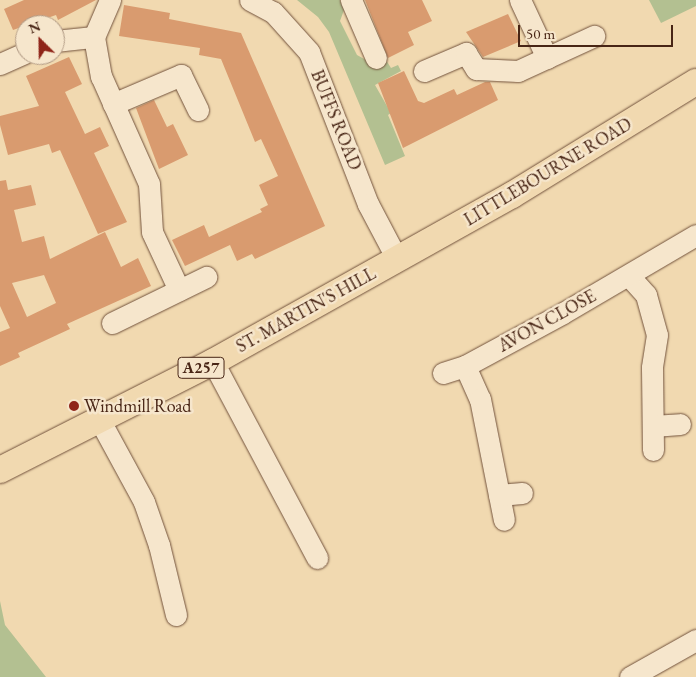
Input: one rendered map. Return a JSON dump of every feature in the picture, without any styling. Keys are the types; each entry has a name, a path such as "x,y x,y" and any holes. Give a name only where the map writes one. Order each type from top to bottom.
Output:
{"main road":[{"name":"LITTLEBOURNE ROAD","path":"397,259 580,155 696,82"},
{"name":"ST. MARTIN'S HILL","path":"0,470 213,362 397,259"}],"street":[{"path":"110,0 94,37 101,76 149,184 152,232 179,290"},
{"name":"BUFFS ROAD","path":"250,0 273,12 309,52 368,204 397,259"},
{"path":"351,0 376,58"},
{"path":"520,0 547,58"},
{"path":"424,71 466,53 476,69 518,71 594,36"},
{"path":"65,40 94,37"},
{"path":"0,64 15,57"},
{"path":"113,104 181,75 198,110"},
{"name":"AVON CLOSE","path":"443,373 465,366 629,276 696,235"},
{"path":"629,276 646,295 657,335 652,368 653,450"},
{"path":"112,323 206,278"},
{"path":"213,362 317,558"},
{"path":"465,366 480,399 504,520"},
{"path":"100,419 144,502 160,546 176,615"},
{"path":"653,426 680,424"},
{"path":"498,495 522,493"},
{"path":"630,677 696,640"}],"green space":[{"path":"297,0 340,0 344,10 340,21 357,55 366,60 386,60 391,68 398,65 401,71 375,85 391,113 388,115 405,156 385,165 329,32 318,17"},
{"path":"649,0 696,0 696,6 661,23"},
{"path":"0,601 5,625 46,677 0,677"}],"building":[{"path":"24,0 96,0 65,16 15,15 15,29 13,30 4,9"},
{"path":"365,0 422,0 432,21 408,32 414,45 388,58"},
{"path":"124,5 170,13 169,19 241,33 325,226 255,259 252,254 237,261 230,245 185,266 172,240 204,225 209,237 262,212 260,209 268,205 259,185 278,176 261,139 255,142 221,59 199,55 200,48 119,36"},
{"path":"508,14 521,41 483,57 466,32"},
{"path":"69,57 82,84 65,92 85,134 100,127 109,146 94,153 127,222 98,234 60,150 52,153 49,144 8,155 0,125 0,116 39,106 26,76 51,65 65,65 65,59"},
{"path":"404,71 418,101 424,103 454,89 457,95 485,82 490,82 498,100 403,148 378,83"},
{"path":"154,100 167,127 173,124 188,155 159,169 136,108"},
{"path":"6,180 8,190 31,185 36,205 14,210 22,242 44,236 50,259 105,232 121,267 138,258 151,286 67,324 70,329 18,353 20,357 0,366 0,332 10,328 0,306 0,181","holes":["44,275 56,303 27,317 12,283"]}],"place":[{"name":"Windmill Road","path":"74,406"}]}
